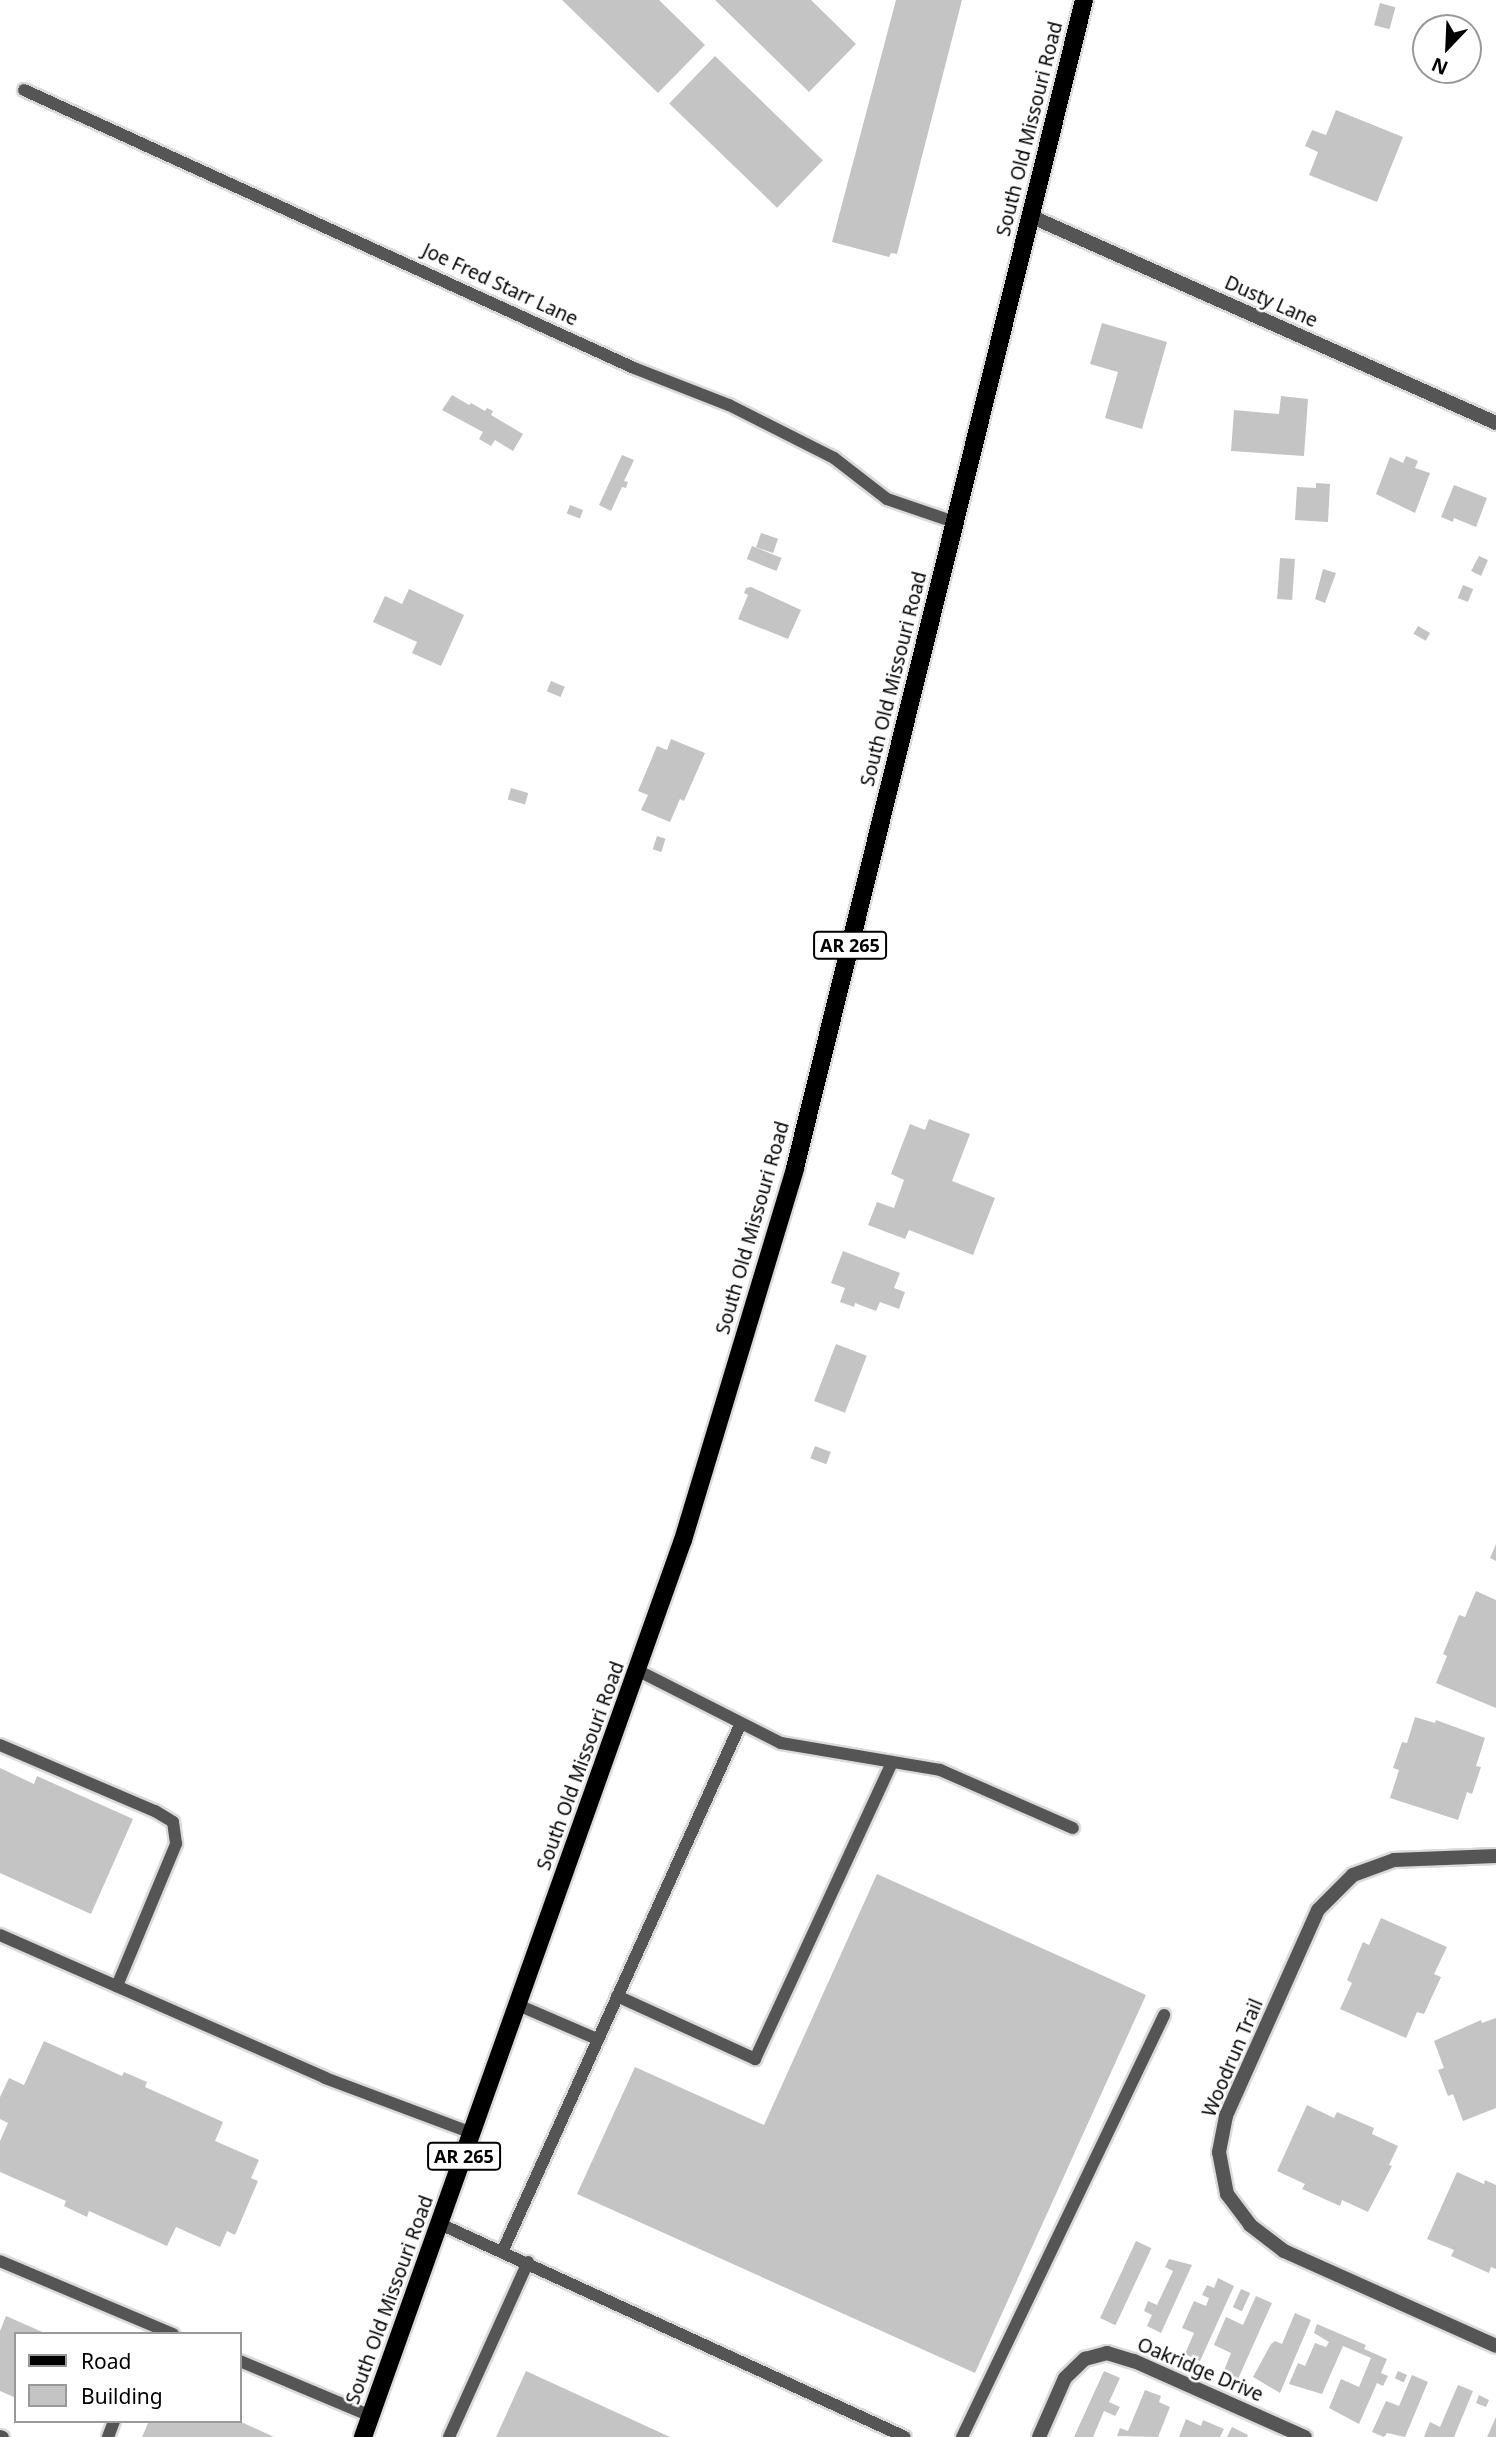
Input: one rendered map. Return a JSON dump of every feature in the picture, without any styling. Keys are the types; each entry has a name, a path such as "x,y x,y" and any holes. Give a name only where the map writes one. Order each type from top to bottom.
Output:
{"main road":[{"name":"South Old Missouri Road","path":"363,2437 683,1540 795,1168 1084,0"}],"street":[{"name":"Dusty Lane","path":"1030,216 1496,423"},
{"name":"Woodrun Trail","path":"1496,1856 1394,1860 1353,1875 1318,1910 1226,2116 1219,2152 1227,2194 1250,2225 1284,2251 1496,2346"},
{"name":"Oakridge Drive","path":"1039,2437 1065,2378 1085,2359 1107,2353 1134,2361 1305,2437"}],"lane":[{"name":"Joe Fred Starr Lane","path":"24,90 634,368 730,405 834,458 887,499 954,522"},
{"path":"637,1670 781,1743 940,1770 1073,1828"},
{"path":"503,2250 741,1723"},
{"path":"0,1745 155,1811 173,1822 176,1844 117,1986"},
{"path":"617,1996 755,2059 892,1762"},
{"path":"0,1935 325,2078 472,2133"},
{"path":"518,2005 597,2039"},
{"path":"962,2437 1164,2015"},
{"path":"440,2224 503,2250 905,2437"},
{"path":"0,2260 153,2330"},
{"path":"449,2437 528,2262"},
{"path":"242,2362 371,2416"}],"building":[{"path":"562,0 659,0 705,45 658,93"},
{"path":"715,0 811,0 856,44 809,92"},
{"path":"896,0 962,0 897,254 891,253 889,257 832,242"},
{"path":"1380,3 1395,7 1390,29 1374,25"},
{"path":"715,56 823,160 777,208 669,103"},
{"path":"1336,110 1403,137 1377,202 1309,175 1318,152 1305,146 1312,130 1326,135"},
{"path":"1102,323 1167,342 1142,429 1105,418 1118,372 1090,364"},
{"path":"452,395 469,405 471,403 485,411 487,408 493,411 491,415 523,434 513,451 495,440 491,446 479,439 483,432 442,410"},
{"path":"1281,396 1308,399 1304,456 1231,451 1234,410 1279,414"},
{"path":"622,455 634,460 624,481 628,482 626,488 622,487 611,511 599,505"},
{"path":"1406,456 1418,461 1415,468 1430,473 1415,513 1376,494 1390,457 1403,463"},
{"path":"1316,483 1330,484 1328,522 1295,520 1297,487 1316,488"},
{"path":"1454,485 1487,498 1476,527 1454,518 1453,522 1441,517"},
{"path":"570,505 583,510 580,518 567,513"},
{"path":"761,533 778,539 773,553 756,547"},
{"path":"752,546 782,558 776,571 747,559"},
{"path":"1479,556 1488,560 1481,576 1471,571"},
{"path":"1280,558 1295,559 1292,600 1277,599"},
{"path":"1323,569 1336,573 1325,603 1315,599"},
{"path":"1463,585 1473,589 1468,602 1458,598"},
{"path":"751,587 801,610 788,639 738,619 748,595 744,593 746,588"},
{"path":"409,589 464,615 441,666 412,653 417,642 373,622 385,596 402,604"},
{"path":"1418,626 1430,633 1426,641 1414,634"},
{"path":"551,681 565,687 561,697 547,691"},
{"path":"671,739 705,753 684,801 680,799 670,822 641,810 648,795 638,791 657,746 667,750"},
{"path":"511,788 528,793 525,804 508,800"},
{"path":"657,836 666,839 661,852 653,849"},
{"path":"929,1119 970,1134 952,1181 995,1198 973,1255 909,1230 905,1239 868,1225 877,1202 894,1208 904,1180 891,1174 910,1124 925,1130"},
{"path":"843,1251 900,1273 894,1288 905,1292 899,1309 880,1302 876,1311 855,1303 854,1307 840,1302 845,1288 831,1283"},
{"path":"836,1344 867,1356 845,1413 814,1401"},
{"path":"815,1446 831,1452 826,1464 810,1458"},
{"path":"1496,1544 1496,1561 1490,1558"},
{"path":"1476,1591 1496,1600 1496,1708 1436,1683 1447,1656 1443,1654 1459,1615 1465,1617"},
{"path":"1415,1717 1435,1723 1436,1720 1485,1738 1476,1766 1481,1767 1472,1794 1467,1792 1458,1820 1390,1798 1399,1770 1393,1768 1402,1742 1407,1743"},
{"path":"0,1768 34,1784 37,1776 133,1819 91,1914 0,1873"},
{"path":"877,1874 1146,1995 975,2373 577,2194 635,2067 764,2125"},
{"path":"1381,1918 1447,1947 1434,1974 1441,1977 1424,2014 1417,2012 1406,2038 1340,2009 1352,1983 1347,1980 1363,1942 1369,1945"},
{"path":"1496,2018 1496,2108 1463,2121 1453,2094 1448,2096 1438,2070 1444,2068 1434,2041 1481,2020 1482,2023"},
{"path":"44,2041 122,2076 124,2072 147,2082 145,2087 223,2122 215,2141 259,2160 251,2178 258,2181 235,2235 227,2231 220,2247 176,2227 167,2246 89,2211 87,2217 64,2206 66,2201 0,2172 0,2141 8,2123 0,2119 0,2097 9,2078 24,2085"},
{"path":"1307,2105 1334,2118 1337,2112 1374,2128 1372,2134 1398,2146 1389,2165 1392,2166 1368,2212 1342,2200 1340,2206 1302,2189 1305,2184 1277,2171"},
{"path":"1457,2172 1484,2184 1485,2180 1496,2185 1496,2269 1491,2267 1489,2273 1451,2256 1454,2250 1427,2239"},
{"path":"1136,2241 1151,2248 1115,2325 1100,2318"},
{"path":"1169,2259 1192,2265 1161,2333 1147,2326 1152,2315 1144,2311 1148,2301 1157,2305 1173,2271 1165,2267"},
{"path":"1218,2278 1234,2286 1200,2361 1185,2354 1194,2333 1182,2328 1194,2301 1206,2306 1209,2298 1202,2295 1207,2285 1214,2288"},
{"path":"1241,2289 1250,2293 1242,2311 1233,2307"},
{"path":"1256,2296 1272,2303 1238,2379 1223,2373 1231,2353 1214,2345 1226,2317 1243,2325"},
{"path":"1295,2313 1311,2320 1280,2393 1253,2377 1271,2344 1275,2341 1282,2344"},
{"path":"6,2316 42,2332 14,2332 14,2397 0,2391 0,2331"},
{"path":"1317,2324 1366,2345 1364,2349 1387,2359 1381,2373 1388,2376 1383,2386 1377,2383 1359,2424 1329,2408 1341,2379 1359,2387 1371,2358 1343,2346 1322,2394 1289,2384 1298,2363 1305,2366 1315,2343 1326,2347 1329,2342 1314,2333"},
{"path":"526,2371 670,2437 496,2437"},
{"path":"1104,2371 1120,2378 1109,2402 1120,2407 1115,2416 1104,2411 1093,2437 1074,2437"},
{"path":"1398,2371 1407,2375 1404,2382 1395,2378"},
{"path":"1412,2375 1428,2382 1405,2437 1387,2433 1384,2437 1372,2432 1386,2401 1399,2406"},
{"path":"1458,2385 1473,2391 1454,2437 1424,2437 1430,2422 1440,2427"},
{"path":"1145,2390 1161,2396 1159,2402 1170,2407 1158,2437 1117,2436 1120,2428 1128,2431"},
{"path":"1479,2395 1489,2400 1486,2407 1476,2403"},
{"path":"1496,2417 1496,2437 1487,2437"},
{"path":"1186,2419 1201,2426 1203,2420 1224,2429 1220,2437 1179,2437"},
{"path":"242,2422 274,2437 142,2437 148,2423"},
{"path":"1232,2427 1248,2435 1247,2437 1227,2437"}]}
